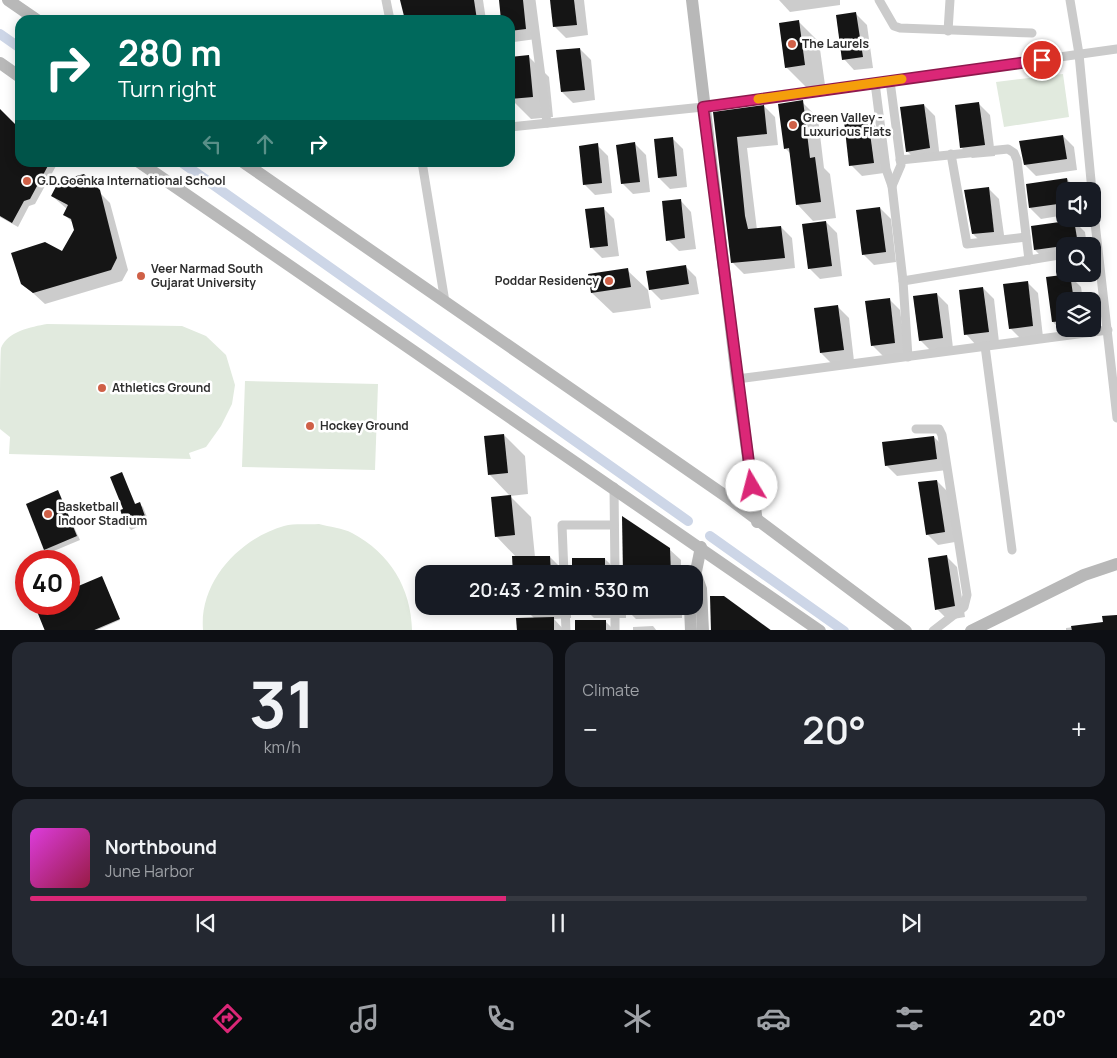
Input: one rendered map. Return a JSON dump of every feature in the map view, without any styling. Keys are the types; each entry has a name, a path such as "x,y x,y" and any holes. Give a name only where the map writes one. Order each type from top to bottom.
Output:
{"street":[{"path":"8,0 30,15"},
{"path":"386,0 389,15"},
{"path":"531,0 547,123"},
{"path":"692,0 703,107 757,522"},
{"path":"879,0 894,26 948,31 1032,32"},
{"path":"948,31 950,0"},
{"path":"1070,0 1079,54 1091,182"},
{"path":"515,126 703,107 1117,49"},
{"path":"0,63 15,74"},
{"path":"890,81 901,165 892,186"},
{"path":"875,83 886,169 892,186 903,281 908,357"},
{"path":"900,160 1002,148 1014,153 1017,160 1029,260"},
{"path":"951,154 967,244 1026,237"},
{"path":"146,167 820,630"},
{"path":"250,167 727,497 757,522 906,630"},
{"path":"423,167 445,302"},
{"path":"903,281 1056,256"},
{"path":"1100,282 1108,330 1117,418"},
{"path":"737,379 1108,330"},
{"path":"985,346 1012,550"},
{"path":"916,429 939,429 942,434 967,594 964,607 933,630"},
{"path":"614,487 615,565"},
{"path":"564,565 562,525 614,525"},
{"path":"698,565 701,547"},
{"path":"971,630 1084,575 1117,564"},
{"path":"565,615 566,630"},
{"path":"615,615 615,630"},
{"path":"690,615 691,630"},
{"path":"702,615 702,630"}],"shaded area":[{"path":"1063,74 1069,117 1004,127 996,82"},
{"path":"47,324 182,326 206,336 226,355 235,385 232,404 221,426 206,447 189,453 191,459 9,454 10,437 0,429 1,348 4,342 14,334 27,328"},
{"path":"245,381 378,384 375,470 242,467"},
{"path":"319,524 352,533 365,541 387,561 403,586 408,600 412,630 203,630 203,612 215,579 238,552 267,532 284,526"}],"building":[{"path":"400,0 474,0 476,15 404,15"},
{"path":"499,0 523,0 526,29 515,30 515,15 500,15"},
{"path":"550,0 574,0 577,25 553,27"},
{"path":"856,12 863,57 842,60 836,15"},
{"name":"The Laurels","path":"799,20 805,65 785,68 779,23"},
{"path":"580,48 585,90 561,92 556,50"},
{"path":"529,55 533,97 515,99 515,56"},
{"path":"803,100 810,158 815,157 821,202 796,205 789,148 784,149 778,104"},
{"path":"979,102 985,145 960,148 955,105"},
{"path":"924,104 930,148 906,152 900,107"},
{"path":"764,105 767,134 737,137 745,216 748,229 781,226 785,258 731,263 713,112"},
{"path":"0,109 15,124 15,167 47,167 30,199 24,201 12,223 0,216"},
{"path":"868,118 874,163 849,166 844,121"},
{"path":"1063,135 1067,159 1024,165 1019,141"},
{"path":"673,137 677,176 658,178 654,139"},
{"path":"635,142 640,182 621,184 616,145"},
{"path":"598,143 602,183 583,185 579,146"},
{"path":"84,174 100,190 117,258 111,270 33,293 21,284 11,253 45,242 62,251 74,230 71,219 63,215 68,205 51,196 62,175 69,178"},
{"path":"1067,178 1068,182 1056,182 1056,204 1029,208 1026,184"},
{"path":"989,187 994,232 972,234 964,190"},
{"path":"681,199 685,238 666,241 662,201"},
{"path":"604,207 608,246 590,248 585,209"},
{"path":"880,207 886,252 862,255 856,210"},
{"path":"826,221 832,266 808,269 802,224"},
{"path":"1056,223 1056,227 1075,227 1077,237 1056,237 1056,247 1034,250 1031,226"},
{"path":"686,265 689,284 649,290 646,271"},
{"name":"Poddar Residency","path":"628,268 631,287 591,293 588,274"},
{"path":"1056,276 1056,282 1071,282 1073,292 1056,292 1056,322 1052,322 1046,277"},
{"path":"1028,281 1033,326 1009,329 1003,284"},
{"path":"983,287 989,332 964,335 959,290"},
{"path":"937,293 943,338 919,341 913,296"},
{"path":"890,298 895,343 871,346 865,301"},
{"path":"838,305 844,350 820,353 814,308"},
{"path":"504,434 508,473 488,475 484,436"},
{"path":"934,436 937,459 885,466 882,442"},
{"path":"122,472 135,504 140,502 146,519 127,527 120,510 123,509 110,477"},
{"path":"937,480 945,532 926,535 918,482"},
{"path":"58,490 77,536 44,550 26,504"},
{"path":"511,495 515,535 495,537 491,497"},
{"path":"622,516 670,548 671,565 623,565"},
{"path":"947,555 955,606 935,610 928,558"},
{"path":"512,556 550,556 550,565 512,565"},
{"path":"572,558 605,558 605,565 572,565"},
{"path":"102,576 120,619 94,630 45,630 38,615 80,615 80,585"},
{"path":"710,596 724,596 771,630 711,630"},
{"path":"1117,615 1117,630 1072,630 1071,626 1103,622 1102,616"},
{"path":"554,617 554,630 517,630 516,618"},
{"path":"575,620 606,620 606,630 575,630"}],"waterway":[{"path":"0,34 15,44"},
{"path":"188,167 688,521"},
{"path":"710,536 843,630"}],"slow traffic":[{"path":"758,99 902,79"}],"place":[{"name":"The Laurels","path":"792,44"},
{"name":"Green Valley - Luxurious Flats","path":"793,125"},
{"name":"G.D.Goenka International School","path":"27,181"},
{"name":"Veer Narmad South Gujarat University","path":"141,276"},
{"name":"Poddar Residency","path":"609,281"},
{"name":"Athletics Ground","path":"102,388"},
{"name":"Hockey Ground","path":"310,426"},
{"name":"Basketball Indoor Stadium","path":"48,514"}],"route":[{"path":"752,486 703,107 1042,60"}]}
